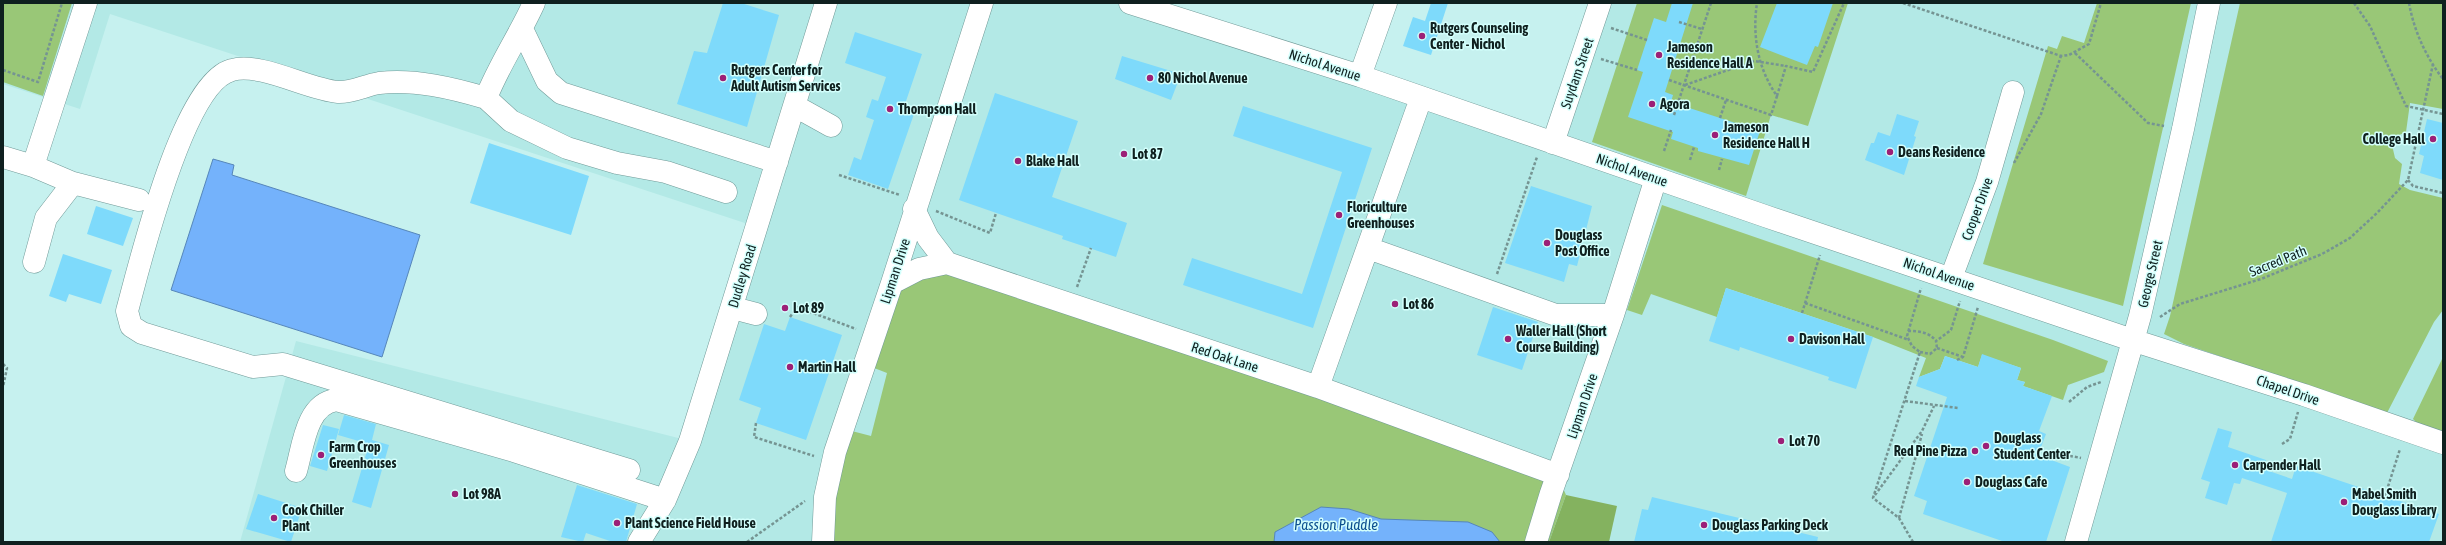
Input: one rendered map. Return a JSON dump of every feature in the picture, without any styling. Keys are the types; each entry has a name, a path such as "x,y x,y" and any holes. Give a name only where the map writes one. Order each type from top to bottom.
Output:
{"street":[{"path":"33,166 86,3"},
{"path":"486,98 493,80 522,29 534,3"},
{"name":"Dudley Road","path":"639,542 665,500 690,441 733,308 826,3"},
{"name":"Lipman Drive","path":"823,542 825,497 834,452 892,283 915,206 982,3"},
{"name":"Nichol Avenue","path":"1130,3 1167,9 1421,98 2132,340"},
{"path":"1360,76 1386,3"},
{"name":"George Street","path":"2076,542 2140,316 2183,129 2209,3"},
{"name":"Suydam Street","path":"1548,141 1583,54 1597,13"},
{"path":"522,29 547,81 561,93 777,162"},
{"path":"629,470 283,364 253,367 142,333 131,326 127,311 147,204 192,113 208,86 219,76 232,70 258,71 338,92 379,84 412,81 486,98 511,121 566,148 617,163 673,174 726,192"},
{"name":"Cooper Drive","path":"1967,284 1987,182 2013,92"},
{"path":"1318,387 1421,98"},
{"path":"795,106 831,126"},
{"path":"3,157 33,166 81,185 147,204"},
{"name":"Lipman Drive","path":"1536,542 1613,315 1656,178"},
{"path":"34,262 46,218 81,185"},
{"path":"892,283 919,269 947,263 928,238 915,206"},
{"path":"1368,248 1556,315 1613,315"},
{"name":"Red Oak Lane","path":"947,263 1318,387 1558,475"},
{"path":"733,308 756,314"},
{"name":"Chapel Drive","path":"2132,340 2304,394 2443,443"},
{"path":"296,471 316,409 327,401 336,400 514,451 665,500"}],"path":[{"path":"3,70 38,82 62,3"},
{"path":"1674,115 1711,3"},
{"path":"1757,3 1754,30 1761,62 1768,84 1777,96"},
{"path":"1684,86 1754,61 1813,72 1844,3"},
{"path":"1903,3 1910,4 2060,56 2075,53 2089,44 2101,3"},
{"path":"2354,3 2370,26 2406,106 2443,114"},
{"path":"2409,3 2416,29 2433,64 2443,79"},
{"path":"1597,13 1647,40"},
{"path":"1679,22 1702,29"},
{"path":"2075,53 2148,123 2160,125"},
{"path":"1583,54 1637,70"},
{"path":"2012,167 2041,114 2060,56"},
{"path":"2433,64 2408,180 2413,186 2443,193"},
{"path":"1669,80 1771,115 1786,66"},
{"path":"1720,118 1726,100"},
{"path":"1664,151 1671,130"},
{"path":"1491,292 1548,141"},
{"path":"1690,160 1694,147"},
{"path":"1719,170 1722,158"},
{"path":"839,175 907,197 915,206 990,233 996,213"},
{"name":"Sacred Path","path":"2160,317 2180,304 2261,279 2322,254 2350,238 2408,180"},
{"path":"1802,313 1826,236"},
{"path":"1070,305 1091,248"},
{"path":"1927,270 1907,336 1912,346 1920,352 1930,354 1937,348"},
{"path":"1936,341 1952,330 1967,284"},
{"path":"1963,357 1967,284"},
{"path":"1805,303 1909,340"},
{"path":"790,317 797,307 860,330"},
{"path":"1908,331 1919,331 1932,336 1936,341 1937,348"},
{"path":"1937,348 1963,357"},
{"path":"1873,498 1920,352"},
{"path":"1957,360 1963,357"},
{"path":"3,364 7,368 3,387"},
{"path":"2069,402 2087,387 2107,380"},
{"path":"2282,444 2290,439 2304,394"},
{"path":"1905,400 1934,406 1958,408"},
{"path":"1899,518 1922,432 1934,406"},
{"path":"756,423 754,437 819,457"},
{"path":"2385,496 2406,430"},
{"path":"1873,498 1922,432"},
{"path":"747,542 811,497"},
{"path":"1873,498 1899,518 1913,542"}],"shaded area":[{"path":"3,3 1133,3 1553,143 1603,3 2443,3 2443,542 240,542 296,341 690,441 757,227 110,14 80,109 3,84"}],"green space":[{"path":"3,3 72,3 43,96 3,82"},
{"path":"1637,3 1848,3 1808,126 1771,115 1746,196 1592,142"},
{"path":"2097,3 2191,3 2123,306 1983,264 2048,46 2057,49 2062,36 2084,43"},
{"path":"2240,3 2443,3 2443,109 2410,103 2406,132 2399,135 2392,145 2395,158 2402,164 2399,184 2410,190 2443,198 2443,310 2434,322 2387,413 2184,344 2164,334 2170,316"},
{"path":"1662,205 2053,340 2108,361 2104,372 2068,385 2063,400 2023,386 2025,382 2017,380 2021,368 1982,355 1978,367 1945,356 1940,369 1919,377 1926,358 1873,337 1726,288 1717,317 1651,294 1642,315 1627,310"},
{"path":"947,263 1559,479 1566,495 1549,542 833,542 830,529 848,430 871,436 887,373 869,366 892,283"},
{"path":"2443,357 2443,433 2419,425 2413,419"},
{"path":"1566,495 1617,506 1609,542 1549,542"}],"water":[{"path":"213,159 234,165 232,175 420,235 382,357 171,290"},
{"name":"Passion Puddle","path":"1321,507 1349,509 1381,519 1468,522 1492,532 1500,542 1274,542 1275,532"}],"building":[{"name":"Rutgers Center for Adult Autism Services","path":"723,3 741,3 779,15 747,127 677,104 694,51 707,53"},
{"name":"Rutgers Counseling Center - Nichol","path":"1431,3 1448,3 1431,55 1403,46 1413,17 1425,21"},
{"path":"1672,3 1693,3 1665,92 1673,95 1671,102 1760,131 1749,165 1698,151 1698,148 1671,139 1673,132 1628,117 1643,72 1637,70 1654,18 1666,22"},
{"path":"1777,3 1833,3 1818,47 1815,46 1807,65 1760,47"},
{"name":"Thompson Hall","path":"855,32 922,54 904,107 915,111 888,189 848,175 854,157 861,160 874,120 866,117 872,99 878,101 886,77 845,63"},
{"name":"80 Nichol Avenue","path":"1122,56 1181,74 1171,100 1115,79"},
{"name":"Blake Hall","path":"995,93 1078,121 1052,197 1127,223 1116,257 1062,239 1063,236 959,200"},
{"name":"Floriculture Greenhouses","path":"1243,106 1372,148 1313,328 1183,285 1192,258 1302,294 1342,172 1233,136"},
{"name":"Deans Residence","path":"1897,114 1919,121 1914,136 1916,137 1904,175 1865,160 1871,143 1874,143 1878,132 1890,136"},
{"name":"College Hall","path":"2427,119 2443,123 2443,180 2420,173 2424,156 2419,154"},
{"path":"489,143 589,176 571,235 470,203"},
{"name":"Douglass Post Office","path":"1531,186 1592,206 1577,266 1569,264 1564,282 1505,263"},
{"path":"96,206 133,218 123,246 87,234"},
{"path":"63,254 112,270 101,304 69,294 66,302 49,296"},
{"name":"Davison Hall","path":"1726,288 1873,337 1856,389 1828,380 1829,377 1740,347 1739,351 1709,341"},
{"name":"Waller Hall (Short Course Building)","path":"1493,307 1538,322 1522,370 1477,355"},
{"name":"Martin Hall","path":"790,317 842,335 806,440 756,423 761,408 739,400 764,324 785,331"},
{"name":"Douglass Student Center","path":"1982,354 2021,368 2017,380 2025,382 2023,386 2052,396 2039,431 2046,434 2038,455 2070,467 2046,542 2005,542 1923,514 1927,501 1914,496 1947,397 1916,386 1919,377 1940,369 1945,356 1978,367"},
{"name":"Farm Crop Greenhouses","path":"344,415 376,424 372,440 389,445 371,508 352,502 369,444 338,435"},
{"path":"323,425 339,429 327,471 310,466"},
{"name":"Mabel Smith Douglass Library","path":"2218,428 2232,432 2228,447 2266,460 2263,469 2292,479 2296,466 2439,514 2429,542 2271,542 2287,493 2242,478 2240,484 2234,483 2227,505 2205,498 2210,482 2201,479"},
{"name":"Plant Science Field House","path":"577,485 637,504 626,542 613,542 586,533 583,542 561,537"},
{"name":"Cook Chiller Plant","path":"258,494 302,508 291,542 246,529"},
{"name":"Douglass Parking Deck","path":"1652,497 1818,537 1817,542 1634,542 1642,509 1648,510"}],"place":[{"name":"Rutgers Counseling Center - Nichol","path":"1422,36"},
{"name":"Jameson Residence Hall A","path":"1659,55"},
{"name":"Rutgers Center for Adult Autism Services","path":"723,78"},
{"name":"80 Nichol Avenue","path":"1150,78"},
{"name":"Agora","path":"1652,104"},
{"name":"Thompson Hall","path":"890,109"},
{"name":"Jameson Residence Hall H","path":"1715,135"},
{"name":"College Hall","path":"2433,139"},
{"name":"Deans Residence","path":"1890,152"},
{"name":"Lot 87","path":"1124,154"},
{"name":"Blake Hall","path":"1018,161"},
{"name":"Floriculture Greenhouses","path":"1339,215"},
{"name":"Douglass Post Office","path":"1547,243"},
{"name":"Lot 86","path":"1395,304"},
{"name":"Lot 89","path":"785,308"},
{"name":"Waller Hall (Short Course Building)","path":"1508,339"},
{"name":"Davison Hall","path":"1791,339"},
{"name":"Martin Hall","path":"790,367"},
{"name":"Lot 70","path":"1781,441"},
{"name":"Douglass Student Center","path":"1986,446"},
{"name":"Red Pine Pizza","path":"1975,451"},
{"name":"Farm Crop Greenhouses","path":"321,455"},
{"name":"Carpender Hall","path":"2235,465"},
{"name":"Douglass Cafe","path":"1967,482"},
{"name":"Lot 98A","path":"455,494"},
{"name":"Mabel Smith Douglass Library","path":"2344,502"},
{"name":"Cook Chiller Plant","path":"274,518"},
{"name":"Plant Science Field House","path":"617,523"},
{"name":"Douglass Parking Deck","path":"1704,525"}]}
